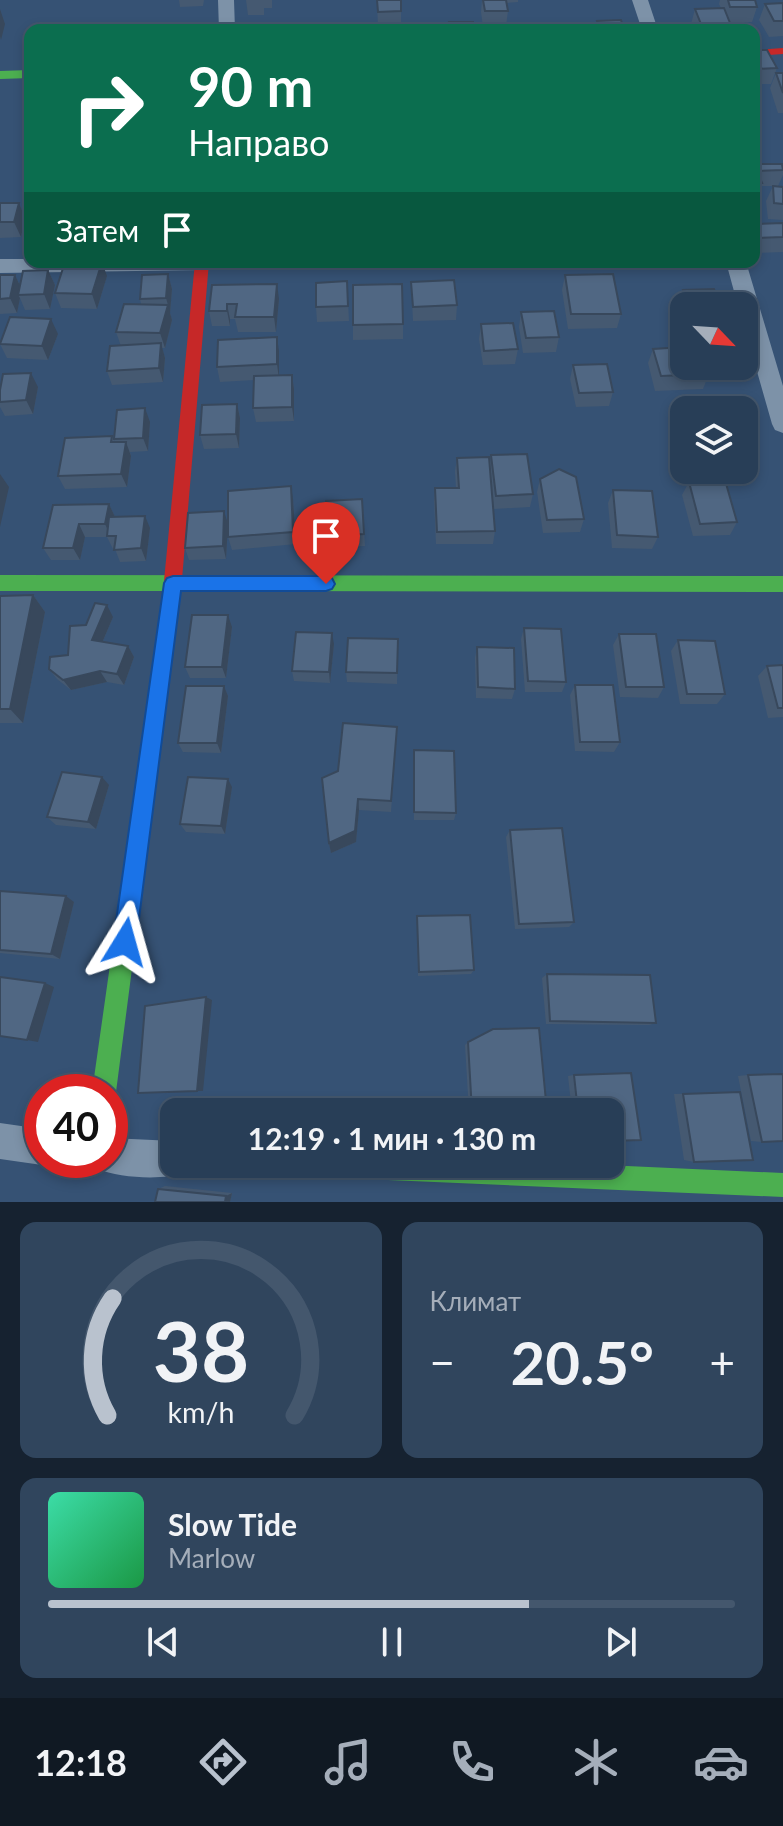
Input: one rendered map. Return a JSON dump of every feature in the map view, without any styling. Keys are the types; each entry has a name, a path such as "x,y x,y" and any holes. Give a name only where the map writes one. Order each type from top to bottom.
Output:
{"street":[{"path":"226,0 227,24"},
{"path":"640,0 648,24"},
{"path":"760,53 783,51"},
{"path":"0,75 24,74"},
{"path":"0,266 24,266"},
{"path":"106,1074 173,583 201,268"},
{"path":"738,268 783,424"},
{"path":"0,583 783,584"},
{"path":"0,1141 24,1144"},
{"path":"128,1157 160,1158"},
{"path":"620,1178 783,1185"}],"building":[{"path":"377,0 401,0 401,11 378,12"},
{"path":"483,0 506,0 508,11 485,11"},
{"path":"728,0 755,0 757,7 730,7"},
{"path":"783,3 783,21 774,21 765,4"},
{"path":"724,8 730,24 701,24 695,9"},
{"path":"621,20 622,24 598,24 597,21"},
{"path":"449,22 473,24 449,24"},
{"path":"760,50 767,50 777,68 760,69"},
{"path":"776,73 783,73 783,93"},
{"path":"760,164 782,164 783,170 760,171"},
{"path":"773,186 783,187 783,204 774,203"},
{"path":"0,203 19,203 14,222 0,222"},
{"path":"783,223 783,237 760,238 760,224"},
{"path":"63,268 100,268 92,294 55,293"},
{"path":"48,270 44,294 18,295 23,271"},
{"path":"168,274 166,298 140,299 142,275"},
{"path":"613,274 621,314 571,314 565,275"},
{"path":"0,275 15,275 10,298 0,299"},
{"path":"454,280 457,305 413,307 411,282"},
{"path":"347,281 348,306 316,307 316,283"},
{"path":"277,284 274,317 235,317 237,304 227,304 227,311 209,311 212,285"},
{"path":"402,284 403,324 353,325 353,285"},
{"path":"714,289 715,292 684,292"},
{"path":"124,304 168,305 160,333 116,332"},
{"path":"554,311 559,337 526,338 521,312"},
{"path":"10,317 51,319 42,346 0,344"},
{"path":"513,323 518,349 484,351 481,324"},
{"path":"277,337 277,364 217,367 218,340"},
{"path":"161,343 159,368 107,371 110,346"},
{"path":"670,348 670,376 661,376 653,349"},
{"path":"607,364 613,392 579,393 573,365"},
{"path":"31,373 26,400 0,402 3,374"},
{"path":"292,375 292,407 253,408 254,376"},
{"path":"237,404 236,434 200,435 202,405"},
{"path":"145,408 143,438 114,439 117,410"},
{"path":"112,436 111,442 126,442 121,474 58,476 65,438"},
{"path":"527,454 533,494 496,496 491,455"},
{"path":"489,457 495,531 437,532 435,488 459,488 457,458"},
{"path":"559,469 576,477 584,519 547,520 540,479"},
{"path":"690,484 726,484 737,522 700,524"},
{"path":"291,486 293,532 228,537 228,491"},
{"path":"613,490 652,491 658,537 617,535"},
{"path":"362,499 364,534 327,536 326,501"},
{"path":"109,504 105,524 79,524 73,548 43,548 53,505"},
{"path":"224,511 223,546 185,548 188,513"},
{"path":"145,516 141,548 114,550 116,536 107,536 109,517"},
{"path":"33,595 10,709 0,709 0,596"},
{"path":"95,603 107,605 92,640 128,646 117,674 100,671 63,680 49,669 50,657 68,655 70,626 86,625"},
{"path":"192,615 228,615 222,667 185,667"},
{"path":"524,628 561,629 566,682 528,681"},
{"path":"296,632 332,633 329,672 292,671"},
{"path":"619,634 656,634 664,687 626,687"},
{"path":"348,638 398,639 397,673 346,672"},
{"path":"678,640 715,641 725,694 687,694"},
{"path":"477,647 514,648 515,689 478,687"},
{"path":"783,665 783,708 778,708 767,666"},
{"path":"575,685 613,685 620,742 580,742"},
{"path":"186,686 224,686 217,743 178,743"},
{"path":"343,723 397,727 391,801 358,799 355,831 329,843 322,778 338,771"},
{"path":"414,750 454,751 456,813 414,812"},
{"path":"62,772 102,777 88,822 47,817"},
{"path":"188,777 228,779 221,826 180,824"},
{"path":"562,828 574,922 519,924 510,830"},
{"path":"0,891 66,896 51,954 0,950"},
{"path":"470,915 474,970 419,972 417,916"},
{"path":"547,974 650,975 656,1023 550,1021"},
{"path":"0,977 45,983 27,1040 0,1036"},
{"path":"206,997 197,1091 138,1093 145,1006"},
{"path":"539,1028 546,1098 471,1098 468,1042 493,1029"},
{"path":"631,1073 641,1140 624,1141 624,1098 576,1098 574,1075"},
{"path":"783,1074 783,1141 762,1142 748,1075"},
{"path":"740,1092 753,1160 694,1162 683,1094"},
{"path":"158,1189 226,1196 225,1202 155,1202"}],"traffic: fast":[{"path":"0,75 24,74"},
{"path":"0,583 783,584"},
{"path":"106,1074 172,591"},
{"path":"620,1178 783,1185"}],"traffic: jam":[{"path":"760,53 783,51"},
{"path":"172,591 201,268"}],"route":[{"path":"125,942 173,583 326,584"}]}
